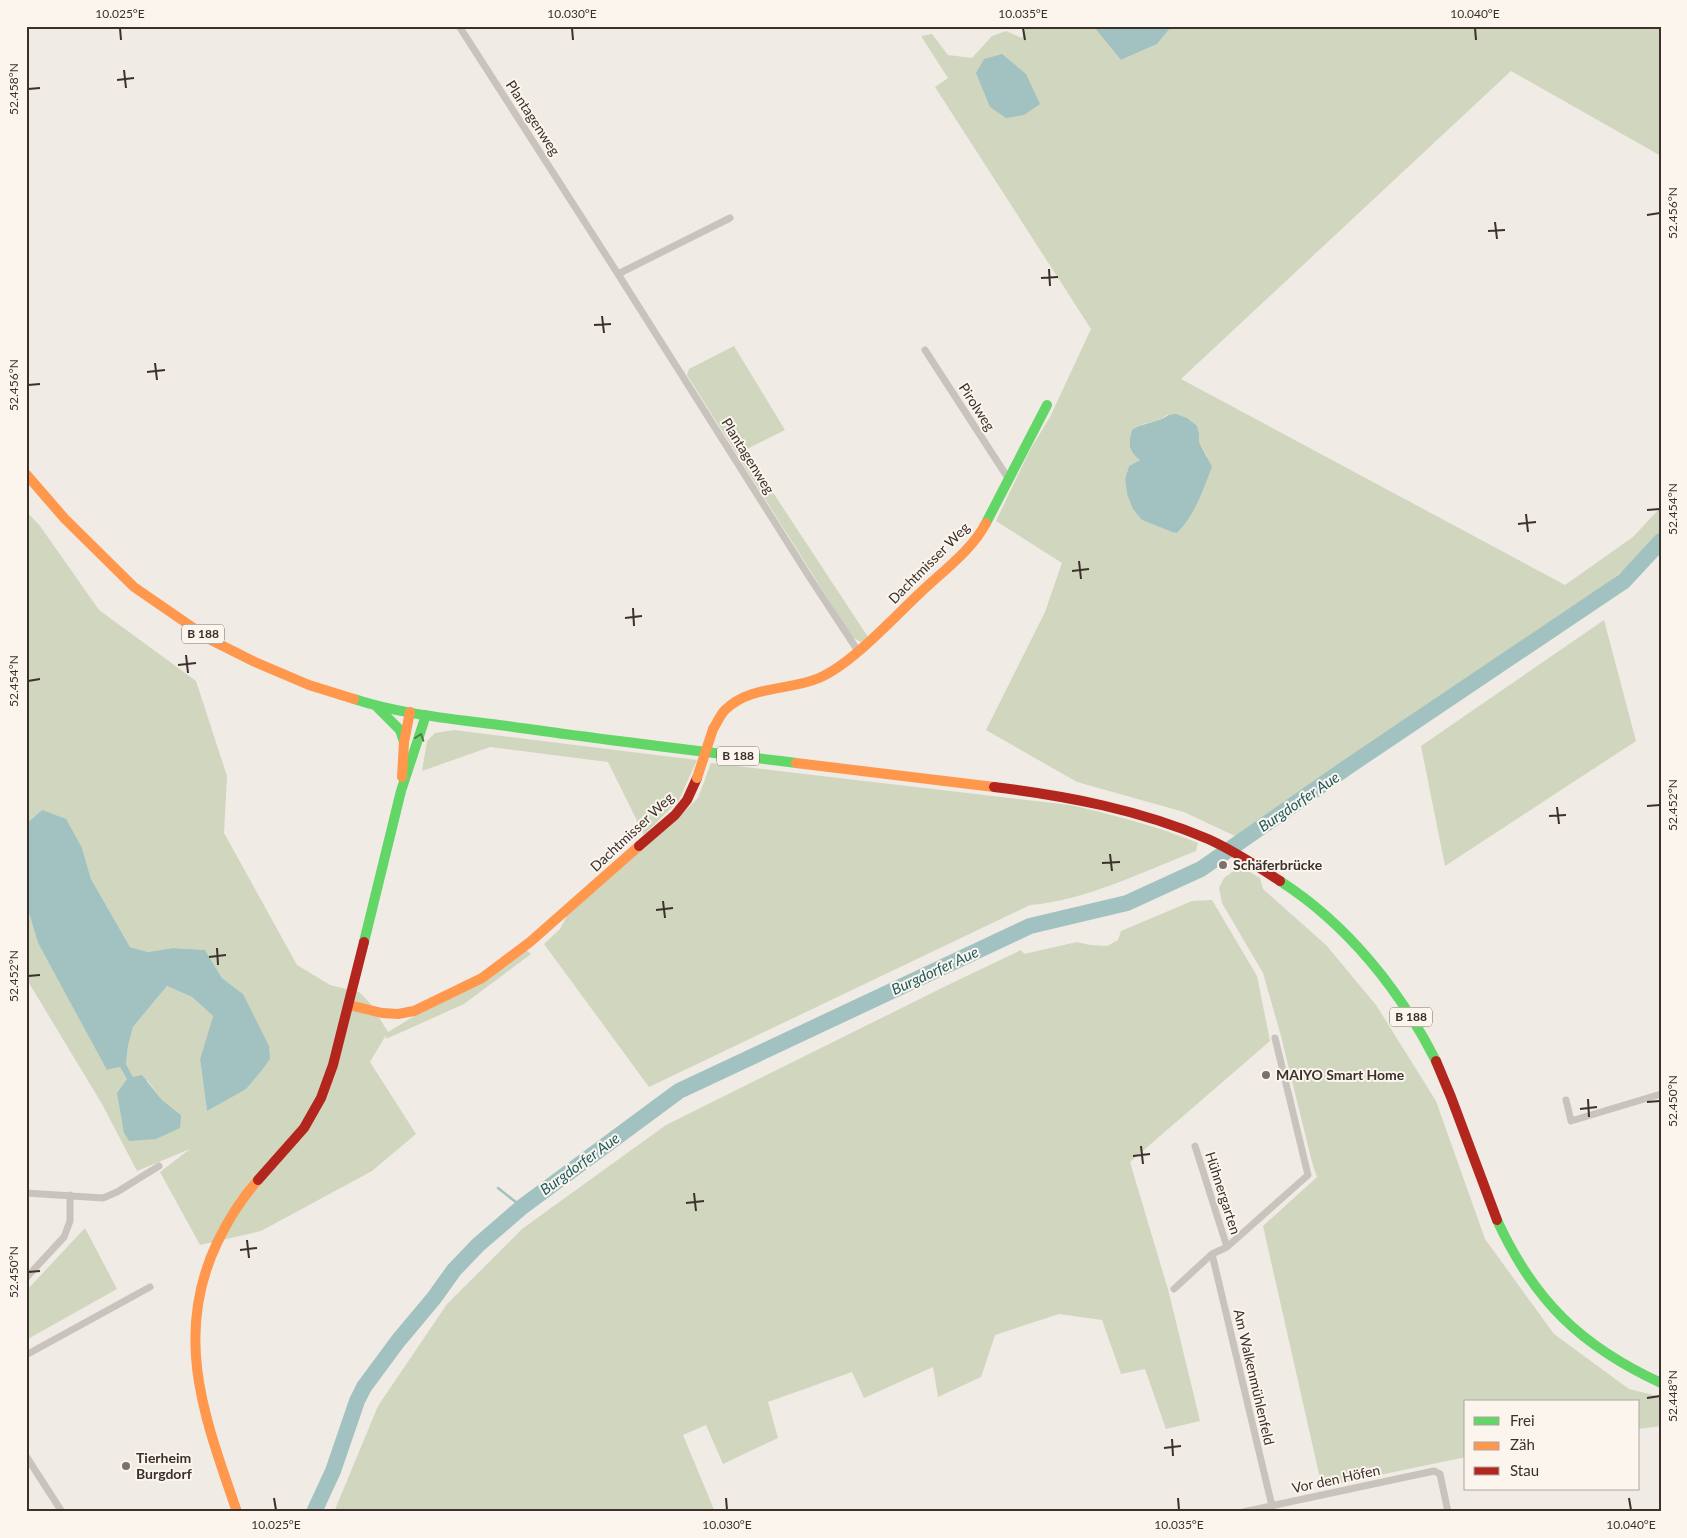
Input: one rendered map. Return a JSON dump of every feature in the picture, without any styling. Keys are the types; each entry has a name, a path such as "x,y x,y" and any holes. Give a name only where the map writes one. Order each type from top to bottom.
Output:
{"main road":[{"name":"Dachtmisser Weg","path":"349,1004 382,1013 398,1014 414,1011 482,978 530,942 675,814 686,800 697,778 713,729 725,710 742,698 763,691 794,686 819,678 834,669 858,651 964,552 983,529 1047,405"},
{"name":"B 188","path":"26,474 65,519 134,587 211,640 255,662 309,685 376,706 426,716 558,734 1028,791 1120,808 1168,823 1211,841 1257,866 1302,897 1338,928 1371,963 1406,1009 1426,1041 1443,1076 1487,1197 1502,1232 1518,1264 1538,1293 1562,1319 1588,1342 1617,1362 1661,1383"},
{"path":"376,706 400,730 404,742"},
{"path":"401,790 404,742 410,712"},
{"path":"237,1512 207,1418 195,1355 194,1330 203,1277 213,1249 230,1216 310,1117 333,1064 401,790 426,716"}],"street":[{"name":"Plantagenweg","path":"460,26 858,651"},
{"path":"618,274 730,218"},
{"name":"Pirolweg","path":"925,350 1008,478"},
{"path":"1174,1289 1212,1254 1228,1247 1308,1176 1276,1038"},
{"path":"1566,1100 1572,1121 1661,1094"},
{"name":"Hühnergarten","path":"1195,1146 1228,1247"},
{"path":"26,1193 103,1198 117,1192 159,1166"},
{"path":"26,1278 64,1237 70,1222 70,1195"},
{"name":"Am Walkenmühlenfeld","path":"1212,1254 1272,1506"},
{"path":"26,1356 150,1287"},
{"path":"26,1456 62,1512"},
{"name":"Vor den Höfen","path":"1243,1512 1434,1471 1440,1474 1448,1512"}],"green space":[{"path":"1026,26 1093,26 1121,60 1157,44 1172,26 1661,26 1661,156 1511,71 1181,379 1565,585 1633,537 1661,507 1661,535 1624,570 1598,591 1235,836 1184,812 1077,782 986,730 1045,612 1062,563 996,521 1030,450 1050,417 1091,329 935,87 948,78 921,36 932,34 948,55 972,58 992,36 1006,31 1022,38","holes":["1167,415 1199,434 1199,442 1207,456 1198,497 1190,516 1177,533 1142,520 1127,494 1125,479 1129,466 1140,460 1130,447 1132,430 1143,424 1158,421"]},
{"path":"734,346 785,430 745,450 868,637 861,642 852,637 687,375 689,369"},
{"path":"26,511 40,526 99,610 196,681 227,776 224,833 297,965 330,985 359,992 370,1003 388,1032 525,949 531,954 464,1004 386,1039 386,1035 370,1062 416,1134 372,1171 261,1231 200,1245 160,1172 190,1149 137,1171 102,1104 26,978 26,903 38,943 108,1070 120,1067 128,1080 181,1115 162,1100 148,1081 133,1077 126,1064 133,1027 167,986 192,997 213,1016 200,1059 207,1111 243,994 222,978 205,950 173,948 148,952 130,947 91,879 82,848 42,810 26,824"},
{"path":"1604,620 1636,741 1445,866 1421,746"},
{"path":"454,730 697,760 679,800 644,835 608,762 490,747 422,771 427,741 435,733"},
{"path":"711,763 1070,805 1135,821 1198,843 1196,851 1114,884 1072,898 1030,905 649,1087 544,944 560,929 569,912 698,798"},
{"path":"1240,866 1260,878 1263,889 1326,945 1376,1005 1436,1101 1485,1239 1554,1334 1629,1389 1661,1397 1661,1426 1640,1429 1640,1400 1464,1400 1464,1457 1322,1487 1263,1226 1317,1177 1263,973 1222,903 1219,888 1224,878"},
{"path":"1212,900 1257,976 1270,1041 1130,1162 1169,1293 1200,1421 1166,1429 1145,1369 1121,1374 1102,1320 1059,1314 995,1335 981,1377 938,1397 933,1367 864,1398 852,1372 768,1402 778,1438 723,1464 706,1425 683,1435 715,1512 334,1512 378,1406 447,1304 522,1229 666,1125 1021,950 1024,954 1077,942 1107,946 1118,940 1121,931 1192,901"},
{"path":"85,1228 117,1289 26,1340 26,1291"}],"water":[{"path":"1093,26 1172,26 1157,44 1121,60"},
{"path":"1002,54 1026,74 1040,104 1024,115 1006,118 990,107 976,73 984,59"},
{"path":"1176,414 1187,418 1197,426 1199,442 1212,467 1194,510 1177,533 1142,520 1133,509 1127,494 1125,479 1129,466 1140,460 1130,447 1132,430"},
{"path":"42,810 66,819 82,848 91,879 130,947 148,952 173,948 205,950 222,978 243,994 269,1046 270,1059 246,1089 207,1111 200,1059 213,1016 192,997 167,986 133,1027 126,1064 133,1077 142,1075 162,1100 181,1115 180,1128 156,1139 129,1141 124,1133 117,1093 127,1079 120,1067 107,1070 38,943 26,903 26,824"}],"waterway":[{"name":"Burgdorfer Aue","path":"314,1512 333,1471 357,1401 364,1387 454,1270 478,1245 522,1207 679,1091 1030,926 1127,903 1201,869 1352,764 1624,581 1661,541"},
{"path":"498,1188 522,1207"}],"traffic: fast":[{"path":"986,523 1047,405"},
{"path":"354,699 391,709 430,716 796,763"},
{"path":"377,707 400,730 404,742"},
{"path":"364,942 401,791 426,715"},
{"path":"1280,881 1328,917 1370,961 1406,1009 1436,1061"},
{"path":"1497,1220 1511,1249 1527,1274 1563,1318 1584,1337 1607,1353 1661,1383"}],"traffic: slow":[{"path":"26,474 65,519 134,587 211,640 255,662 309,685 354,699"},
{"path":"713,729 725,710 746,696 819,678 845,662 872,640 956,560 973,542 986,523"},
{"path":"402,777 404,742 410,712"},
{"path":"697,778 713,729"},
{"path":"796,763 994,787"},
{"path":"349,1005 382,1013 398,1014 414,1011 482,978 530,942 639,846"},
{"path":"237,1512 214,1445 198,1379 195,1346 197,1312 204,1278 217,1243 235,1210 258,1180"}],"traffic: jam":[{"path":"639,846 675,815 687,800 697,778"},
{"path":"994,787 1076,800 1156,820 1217,843 1245,858 1280,881"},
{"path":"258,1180 304,1128 321,1098 333,1065 364,942"},
{"path":"1436,1061 1497,1220"}],"place":[{"name":"Schäferbrücke","path":"1223,865"},
{"name":"MAIYO Smart Home","path":"1266,1075"},
{"name":"Tierheim Burgdorf","path":"126,1466"}]}
